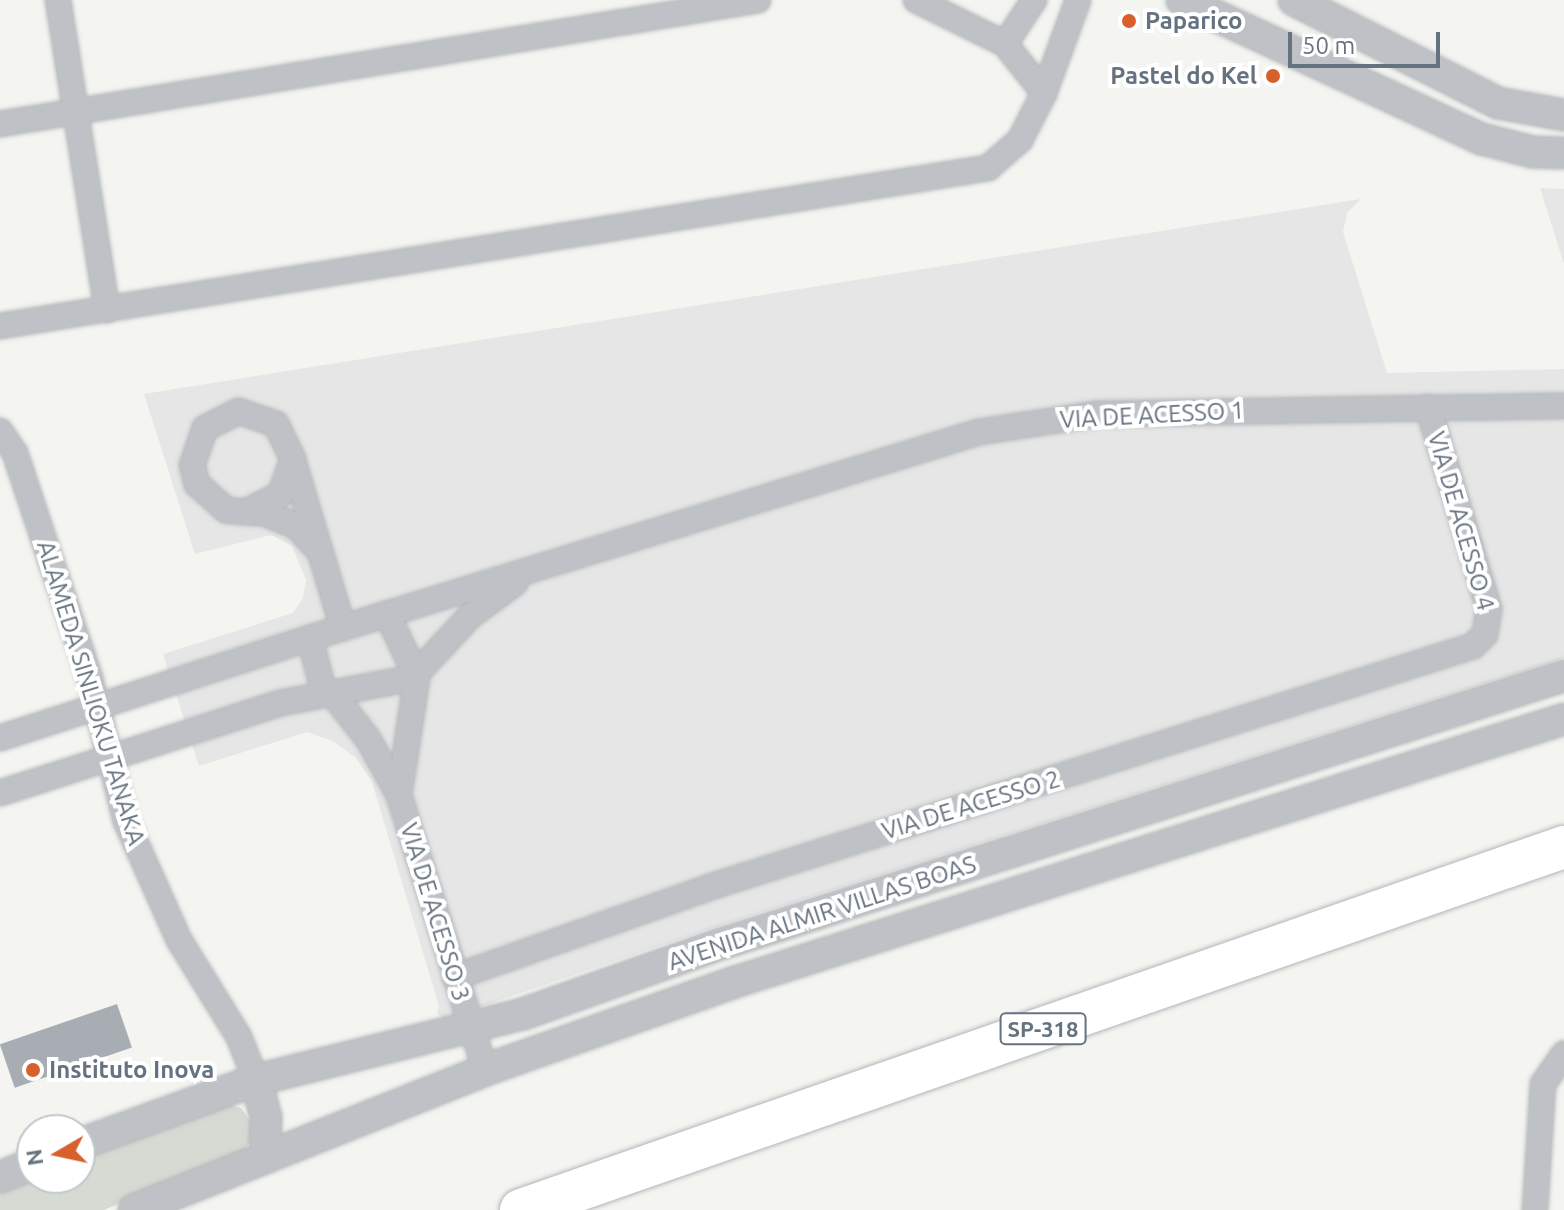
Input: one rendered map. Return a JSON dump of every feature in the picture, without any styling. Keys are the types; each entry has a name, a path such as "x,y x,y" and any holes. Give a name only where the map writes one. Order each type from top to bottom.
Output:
{"highway":[{"name":"SP-318","path":"521,1210 1564,847"},
{"name":"SP-318","path":"584,1210 1564,868"}],"street":[{"path":"58,0 107,310"},
{"path":"0,124 758,0"},
{"path":"916,0 1005,44 1044,93"},
{"path":"1005,44 1034,0"},
{"path":"0,326 988,168 1020,140 1044,93 1078,0"},
{"path":"1182,0 1482,139 1533,152 1564,153"},
{"path":"1294,0 1498,103 1564,115"},
{"name":"VIA DE ACESSO 1","path":"568,558 979,432 1096,414 1564,406"},
{"name":"VIA DE ACESSO 4","path":"1428,407 1489,609 1485,634"},
{"path":"320,552 310,537 281,517 246,512 209,500 197,484 192,465 205,428 239,411 259,414 276,424 293,459 343,628"},
{"name":"ALAMEDA SINLIOKU TANAKA","path":"0,431 15,453 97,706 126,821 179,940 239,1037 256,1080"},
{"path":"246,512 280,495 293,459"},
{"path":"0,738 568,558"},
{"path":"0,793 328,693 417,675 500,592 568,558"},
{"path":"387,614 417,675 399,795"},
{"name":"VIA DE ACESSO 2","path":"455,977 713,886 1465,648 1485,634"},
{"path":"310,638 328,693 368,739 399,795"},
{"name":"AVENIDA ALMIR VILLAS BOAS","path":"96,1138 256,1080 471,1030 721,944 1564,676"},
{"name":"AVENIDA ALMIR VILLAS BOAS","path":"134,1210 485,1070 735,982 1564,719"},
{"name":"VIA DE ACESSO 3","path":"399,795 485,1070"},
{"path":"1535,1210 1543,1084 1564,1054"},
{"path":"256,1080 266,1118 265,1158"}],"shaded area":[{"path":"1540,188 1564,189 1564,264"},
{"path":"1361,199 1347,213 1343,232 1387,373 1564,369 1564,658 715,927 444,1019 437,1013 439,1006 372,782 356,758 333,741 307,732 199,766 163,654 293,613 303,598 306,580 292,546 271,535 195,554 144,394"},
{"path":"231,1105 241,1108 253,1125 254,1135 243,1153 104,1210 0,1210 0,1193 16,1186 16,1194 96,1194 96,1154"}],"building":[{"name":"Instituto Inova","path":"117,1004 132,1047 15,1088 0,1044"}],"place":[{"name":"Paparico","path":"1129,21"},
{"name":"Pastel do Kel","path":"1273,76"},
{"name":"Instituto Inova","path":"33,1070"}]}
